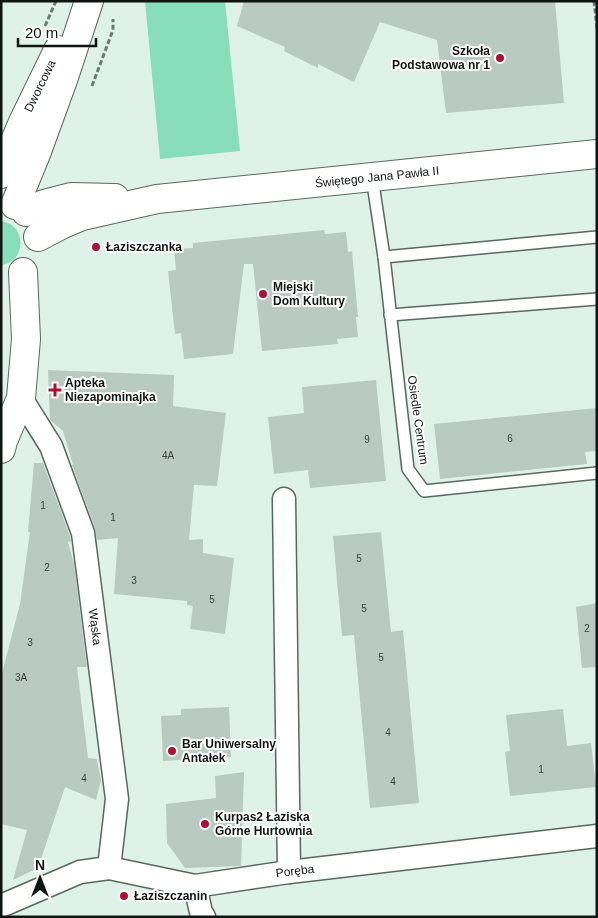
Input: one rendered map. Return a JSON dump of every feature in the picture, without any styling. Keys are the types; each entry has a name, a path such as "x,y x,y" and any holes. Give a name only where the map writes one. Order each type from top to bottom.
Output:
{"street":[{"name":"Dworcowa","path":"14,206 36,154 89,2"},
{"name":"Dworcowa","path":"1,174 23,122 60,45 89,2"},
{"path":"36,154 43,172 55,186 71,197"},
{"name":"Świętego Jana Pawła II","path":"38,237 82,216 156,199 372,177 596,158"},
{"name":"Świętego Jana Pawła II","path":"14,206 44,204 71,197 156,199"},
{"path":"2,442 20,398 26,339 12,275 32,262 37,250 38,237 34,223 14,206"},
{"name":"Wąska","path":"20,398 51,446 83,533 117,799 109,868"},
{"path":"284,499 289,872"},
{"name":"Poręba","path":"1,906 80,872 109,868 195,886 289,872 597,836"},
{"path":"195,886 204,917"}],"lane":[{"name":"Osiedle Centrum","path":"372,177 384,257 408,469 424,491 597,473"},
{"path":"384,257 597,237"},
{"path":"390,315 597,299"}],"path":[{"path":"594,1 597,28"}],"green space":[{"path":"145,1 225,1 240,151 160,159"},
{"path":"1,221 10,224 16,229 21,243 16,257 10,262 1,265"}],"building":[{"name":"Szkoła Podstawowa nr 1","path":"244,1 555,1 564,103 446,113 437,40 380,22 354,82 318,64 318,68 284,51 285,47 237,26"},
{"name":"Miejski Dom Kultury","path":"324,230 325,234 346,232 348,252 352,251 358,337 337,339 338,344 262,351 253,264 244,264 233,354 184,359 181,333 175,334 168,271 176,270 174,249 193,248 193,243"},
{"path":"48,370 174,375 173,406 226,413 217,486 194,485 189,540 203,539 203,553 234,558 225,634 190,629 193,606 187,605 187,601 114,594 118,538 97,540 95,528 72,465 63,431 50,420"},
{"path":"376,380 386,481 310,488 308,470 274,474 268,417 304,413 302,387"},
{"path":"597,408 597,451 585,452 587,464 440,479 434,424"},
{"path":"34,463 43,463 70,536 71,541 68,542 74,564 87,667 77,667 88,758 97,759 101,780 96,800 65,787 38,868 13,880 27,830 1,824 1,677 20,604 30,532 28,532"},
{"path":"381,532 391,632 403,630 419,803 370,808 354,635 342,636 333,536"},
{"path":"597,603 597,667 582,668 576,607"},
{"path":"229,707 231,757 163,761 161,716 181,715 181,709"},
{"path":"563,709 567,746 591,743 596,787 510,796 505,752 510,751 506,715"},
{"name":"Kurpas2 Łaziska Górne Hurtownia","path":"244,772 241,866 185,868 167,843 166,804 216,798 215,776"}],"place":[{"name":"Szkoła Podstawowa nr 1","path":"500,58"},
{"name":"Łaziszczanka","path":"96,247"},
{"name":"Miejski Dom Kultury","path":"263,294"},
{"name":"Apteka Niezapominajka","path":"55,390"},
{"name":"Bar Uniwersalny Antałek","path":"172,751"},
{"name":"Kurpas2 Łaziska Górne Hurtownia","path":"205,824"},
{"name":"Łaziszczanin","path":"124,896"}]}
